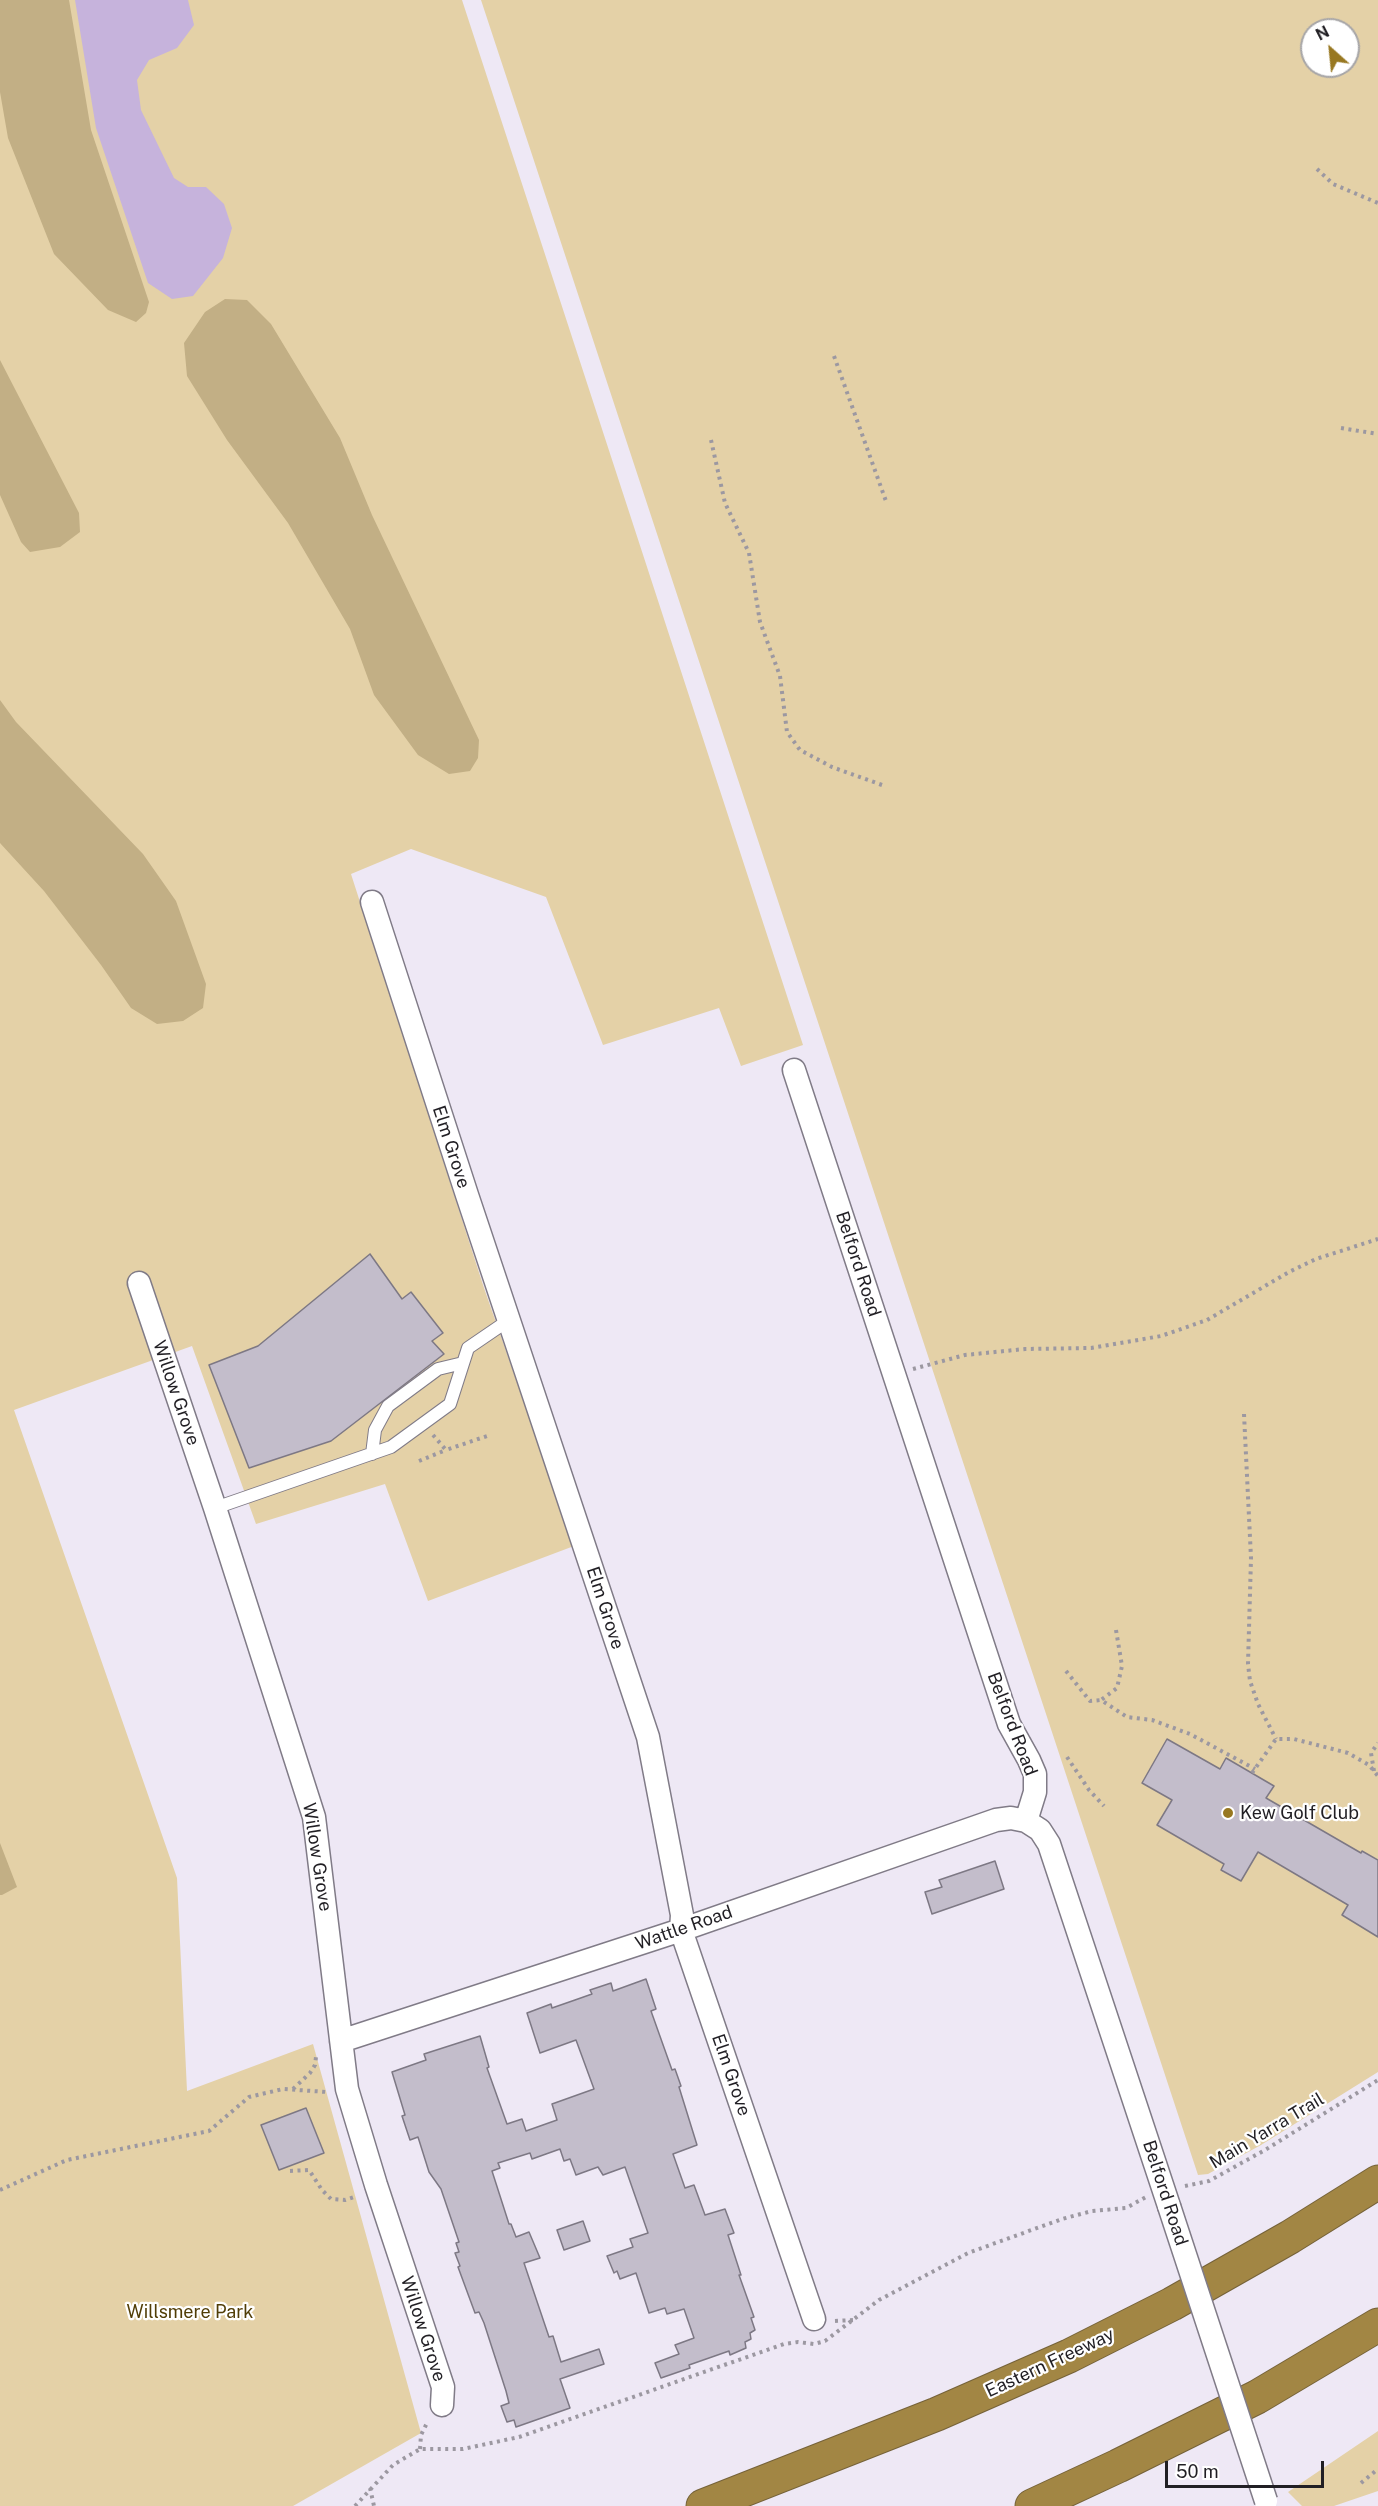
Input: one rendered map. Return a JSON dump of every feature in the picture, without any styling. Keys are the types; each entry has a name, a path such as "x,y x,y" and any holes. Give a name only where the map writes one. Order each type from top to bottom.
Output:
{"highway":[{"name":"Eastern Freeway","path":"703,2506 875,2439 1069,2356 1172,2304 1290,2237 1378,2182"},
{"path":"1032,2506 1187,2433 1257,2397 1378,2325"}],"street":[{"name":"Elm Grove","path":"372,902 648,1737 682,1915 681,1930 814,2319"},
{"name":"Belford Road","path":"795,1070 1009,1724 1035,1774 1035,1792 1026,1821 1040,1830 1049,1844 1267,2503"},
{"name":"Willow Grove","path":"139,1283 215,1508 314,1816 347,2090 443,2387 442,2405"},
{"name":"Wattle Road","path":"341,2041 681,1930 996,1820 1011,1818 1026,1821"}],"lane":[{"path":"215,1508 391,1448 450,1404 468,1348 509,1320"},
{"path":"372,1454 375,1430 388,1406 438,1369 463,1364"}],"path":[{"path":"1317,168 1333,184 1378,203"},
{"path":"834,356 887,504"},
{"path":"1341,429 1378,434"},
{"path":"711,440 725,503 749,554 755,602 778,669 788,732 800,750 832,767 882,785"},
{"path":"895,1374 965,1355 1025,1349 1091,1348 1161,1336 1207,1320 1289,1272 1316,1259 1378,1239"},
{"path":"1244,1414 1251,1558 1248,1664 1250,1682 1258,1704 1276,1739"},
{"path":"419,1461 446,1450"},
{"path":"1066,1671 1090,1701 1101,1700 1117,1688 1121,1649 1116,1629"},
{"path":"1101,1700 1127,1717 1152,1720 1190,1734 1254,1771 1276,1739"},
{"path":"1276,1739 1305,1741 1348,1753 1369,1765 1378,1776"},
{"path":"1374,1771 1371,1753 1378,1743"},
{"path":"1067,1757 1089,1790 1104,1806"},
{"path":"292,2090 310,2073 315,2065 316,2057"},
{"name":"Main Yarra Trail","path":"1167,2199 1209,2181 1265,2150 1378,2080"},
{"path":"0,2190 67,2160 209,2131 249,2097 283,2089 334,2093 347,2090"},
{"path":"290,2172 309,2169 331,2199 345,2200 364,2193 376,2185"},
{"path":"355,2506 393,2465 420,2449 421,2435 429,2420 442,2405"},
{"path":"1361,2482 1378,2469"},
{"path":"370,2488 374,2506"}],"green space":[{"name":"Willsmere Park","path":"0,0 462,0 803,1045 741,1066 719,1008 603,1045 546,897 411,849 351,874 484,1288 574,1546 428,1601 385,1484 256,1524 192,1346 14,1410 177,1878 187,2091 313,2044 421,2433 293,2506 0,2506"},
{"name":"Kew Golf Club","path":"481,0 1378,0 1378,2072 1261,2145 1208,2174 1198,2175"},
{"path":"1378,2431 1378,2491 1334,2506 1302,2506 1288,2492"}],"shaded area":[{"path":"0,0 69,0 91,130 149,302 146,313 136,322 108,310 54,254 8,138 0,92"},
{"path":"75,0 188,0 194,25 177,48 149,60 137,80 141,110 174,178 188,187 206,187 224,204 232,228 223,258 193,296 172,299 148,283 96,128"},
{"path":"225,299 247,300 271,324 340,438 372,515 479,740 478,758 470,771 449,774 418,755 374,695 350,629 288,523 227,440 187,376 184,343 205,312"},
{"path":"0,360 79,513 80,532 60,547 30,552 21,542 0,495"},
{"path":"0,700 16,722 143,854 176,901 206,984 203,1008 183,1021 157,1024 131,1008 44,891 0,843"},
{"path":"0,1843 17,1887 2,1895 0,1895"}],"building":[{"path":"370,1254 402,1299 411,1292 443,1333 432,1341 444,1354 331,1441 249,1468 209,1365 258,1346"},
{"name":"Kew Golf Club","path":"1167,1739 1220,1769 1226,1758 1274,1786 1266,1798 1361,1853 1362,1851 1378,1860 1378,1937 1342,1915 1348,1905 1258,1852 1241,1881 1221,1870 1224,1864 1157,1825 1172,1800 1142,1783"},
{"path":"995,1861 1004,1889 932,1914 925,1892 942,1887 939,1880"},
{"path":"646,1979 656,2009 651,2011 672,2070 675,2069 681,2086 679,2087 697,2145 673,2154 685,2188 694,2185 705,2215 725,2209 734,2233 728,2235 754,2317 751,2318 755,2330 750,2333 751,2339 745,2342 746,2348 730,2355 729,2351 689,2365 690,2368 661,2378 655,2363 679,2354 675,2345 694,2338 684,2309 667,2314 665,2308 649,2313 636,2273 620,2279 617,2271 614,2273 607,2256 633,2247 630,2239 648,2233 625,2167 603,2175 598,2167 576,2175 570,2159 564,2161 560,2149 532,2159 530,2153 498,2163 500,2168 492,2171 509,2224 516,2237 529,2232 540,2258 524,2263 549,2337 553,2336 561,2362 599,2349 604,2364 560,2379 570,2408 516,2427 514,2420 507,2422 501,2406 509,2403 506,2391 484,2323 479,2312 475,2313 458,2267 460,2266 455,2253 459,2252 456,2243 459,2242 441,2189 429,2172 418,2137 410,2140 392,2072 426,2060 424,2054 480,2036 489,2067 487,2068 507,2124 522,2119 526,2131 557,2120 552,2104 594,2089 576,2040 540,2053 527,2013 551,2004 552,2008 592,1994 590,1990 611,1983 613,1991"},
{"path":"306,2108 324,2153 279,2170 261,2125"},
{"path":"583,2221 590,2241 564,2250 557,2230"}],"place":[{"name":"Kew Golf Club","path":"1228,1813"}]}
